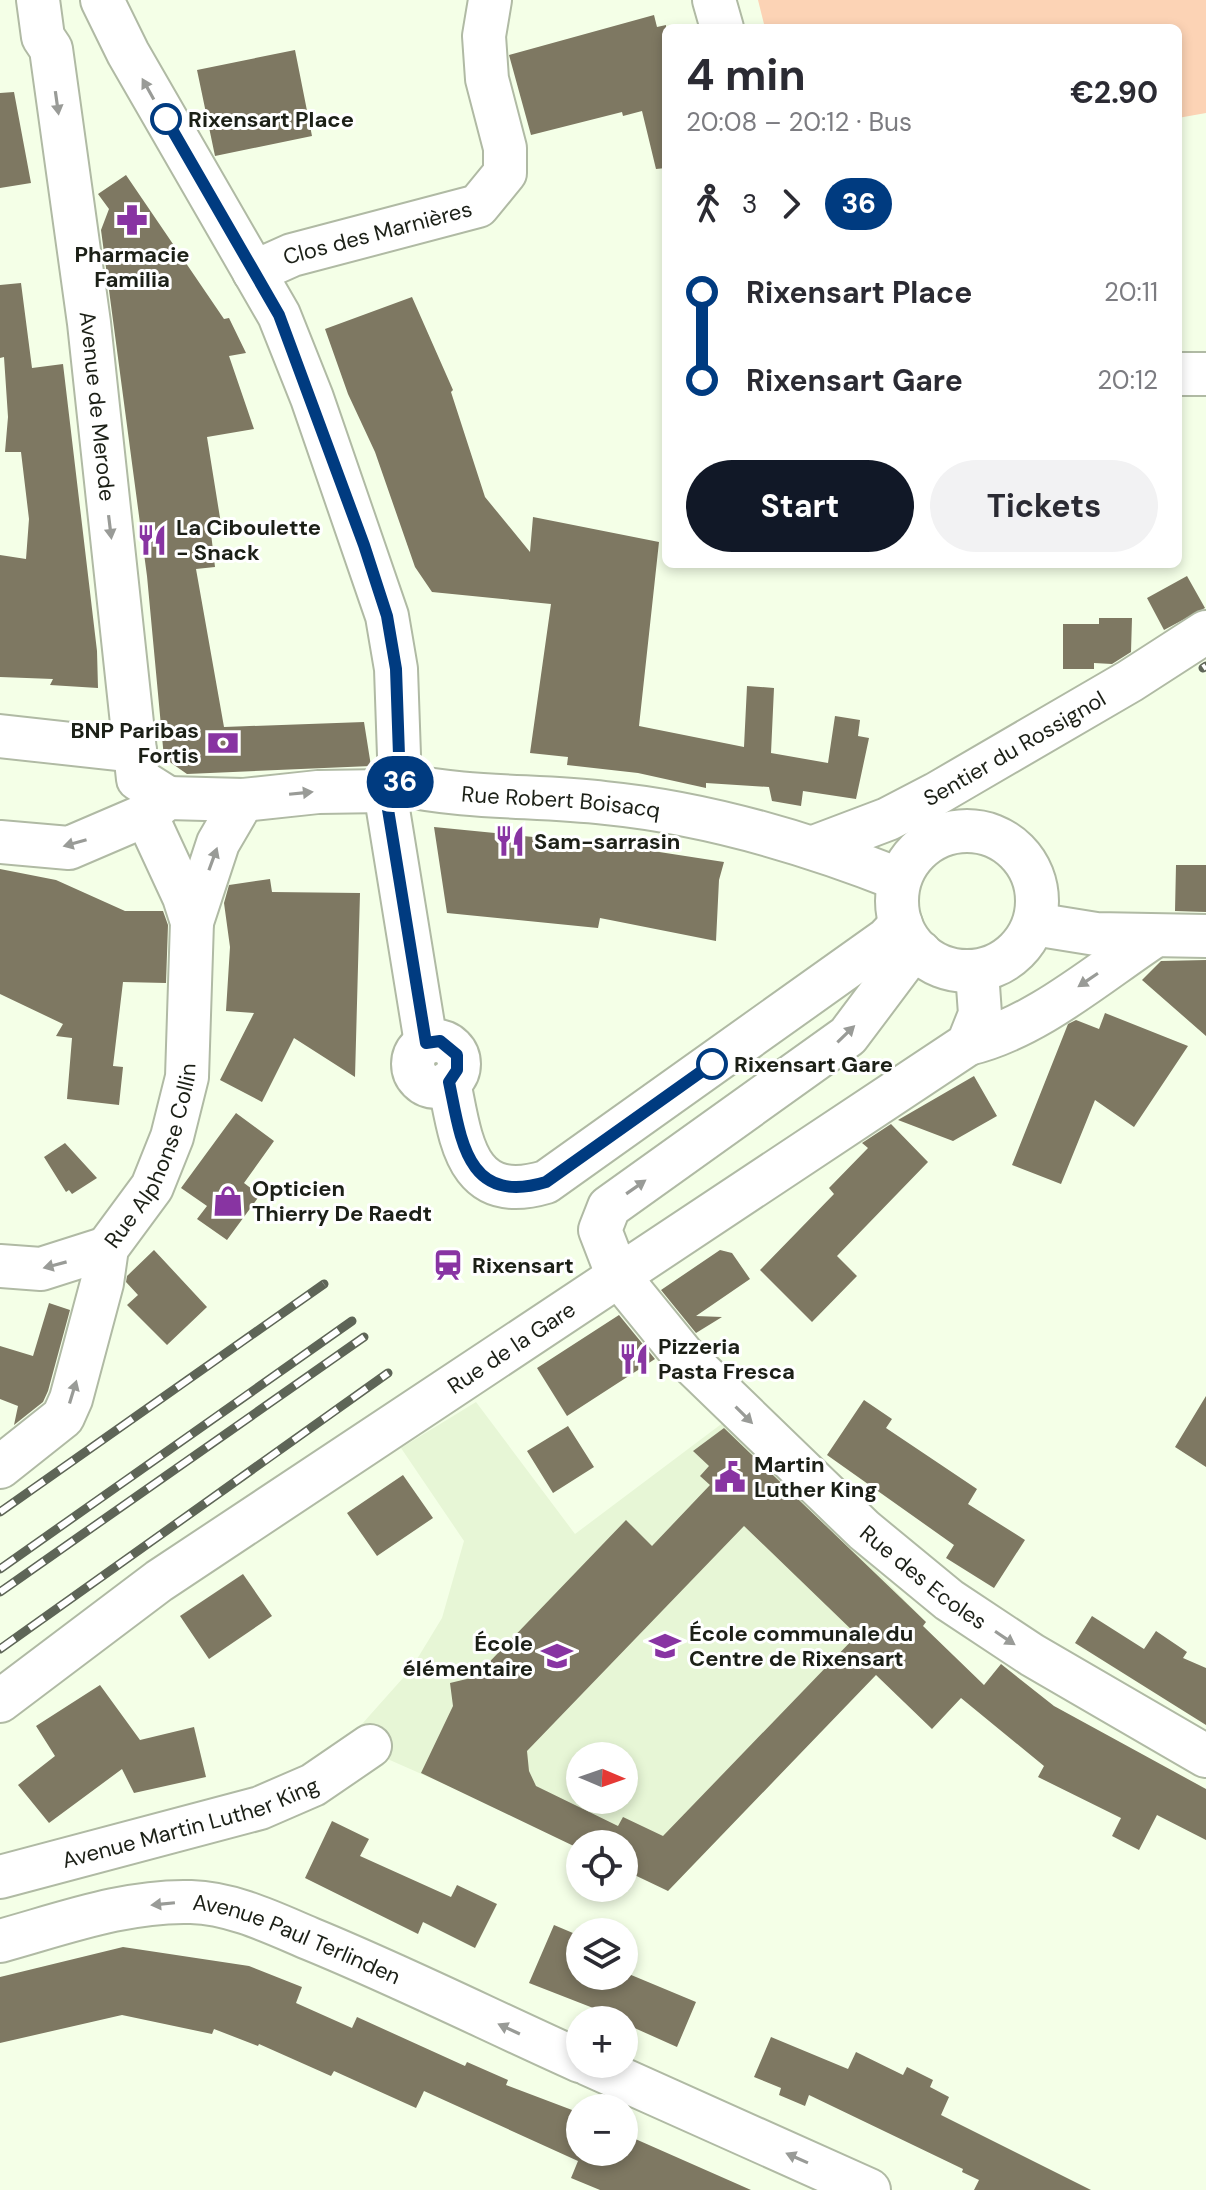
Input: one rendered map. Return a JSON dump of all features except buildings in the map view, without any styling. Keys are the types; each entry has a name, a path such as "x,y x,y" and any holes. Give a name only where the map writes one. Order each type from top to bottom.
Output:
{"street":[{"name":"Avenue de Merode","path":"38,0 43,37 51,49 89,323 138,779 157,807"},
{"name":"Clos des Marnières","path":"254,272 292,255 478,206 505,173 505,148 487,79 484,36 490,0"},
{"path":"714,0 721,24"},
{"path":"51,49 60,35 109,15 279,315 312,398 387,616 396,669 392,787 426,1043 415,1054 416,1075 435,1087 449,1082 464,1154 476,1172 494,1182 529,1187 546,1182 887,939 911,938"},
{"path":"1182,374 1206,374"},
{"name":"Sentier du Rossignol","path":"814,847 888,819 936,794 1206,632"},
{"path":"0,736 135,751"},
{"name":"Rue Robert Boisacq","path":"157,807 392,787 607,803 695,816 814,847 898,879"},
{"path":"192,922 218,843 243,800"},
{"path":"0,842 69,848 157,807"},
{"name":"Rue Alphonse Collin","path":"0,1467 63,1417 75,1385 107,1248 152,1187 176,1122 187,1077 192,922 157,807"},
{"path":"959,831 982,832 1005,842 1026,861 1033,884 1034,924 1015,952 992,968 977,972 934,963 911,938 895,899 898,879 912,855 934,838 959,831"},
{"path":"1034,924 1096,934 1206,936"},
{"name":"Rue de la Gare","path":"0,1701 159,1581 617,1274 968,1044 995,1037 1028,1020 1153,937"},
{"name":"Rue des Ecoles","path":"911,938 905,960 848,1036 609,1207 600,1230 617,1274 683,1355 864,1530 949,1600 1032,1655 1206,1756"},
{"path":"968,1044 980,1014 977,972"},
{"path":"0,1266 41,1269 107,1248"},
{"name":"Avenue Martin Luther King","path":"0,1877 260,1808 313,1785 370,1746"},
{"name":"Avenue Paul Terlinden","path":"0,1941 118,1909 189,1902 212,1904 264,1920 363,1961 566,2055"},
{"path":"618,2078 848,2186"}],"shaded area":[{"path":"758,0 1206,0 1206,113 1182,117 1182,24 764,24"},
{"name":"École communale du Centre de Rixensart","path":"476,1402 575,1534 728,1419 926,1622 668,1891 638,1859 638,1830 566,1830 566,1838 383,1757 354,1733 411,1669 442,1618 464,1541 401,1448"}],"railway":[{"path":"0,1512 324,1284"},
{"path":"0,1569 352,1321"},
{"path":"0,1592 364,1337"},
{"path":"0,1649 388,1373"}],"bus line":[{"name":"36","path":"166,119 279,315 312,398 387,616 396,669 400,784 385,791 426,1043 440,1041 457,1055 457,1070 449,1082 464,1154 476,1172 494,1182 529,1187 546,1182 712,1064"}],"place":[{"name":"Rixensart Place","path":"166,119"},
{"name":"Pharmacie Familia","path":"132,220"},
{"name":"La Ciboulette - Snack","path":"152,540"},
{"name":"BNP Paribas Fortis","path":"223,743"},
{"name":"Sam-sarrasin","path":"510,841"},
{"name":"Rixensart Gare","path":"712,1064"},
{"name":"Opticien Thierry De Raedt","path":"228,1201"},
{"name":"Rixensart","path":"448,1265"},
{"name":"Pizzeria Pasta Fresca","path":"634,1359"},
{"name":"Martin Luther King","path":"730,1477"},
{"name":"École communale du Centre de Rixensart","path":"665,1646"},
{"name":"École élémentaire","path":"557,1656"}]}
